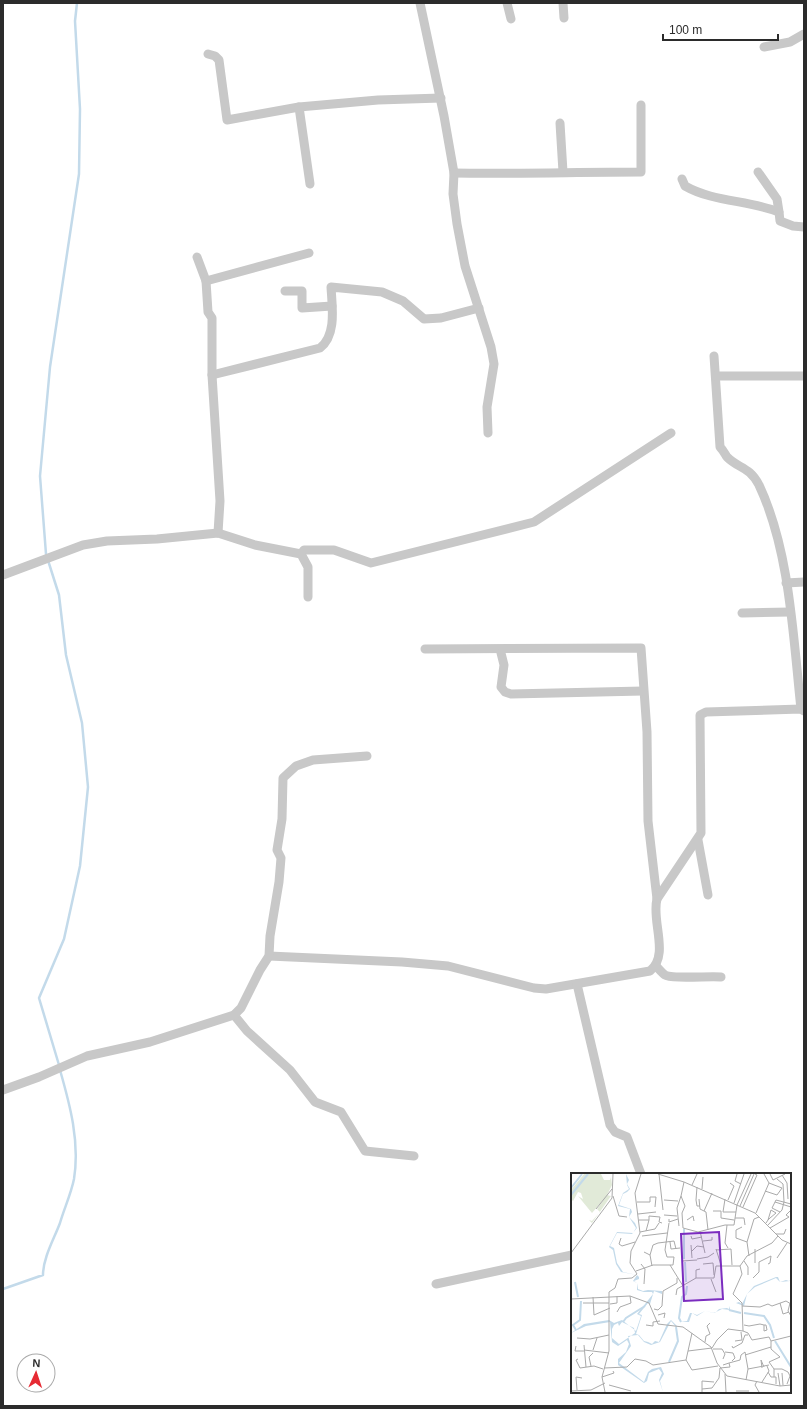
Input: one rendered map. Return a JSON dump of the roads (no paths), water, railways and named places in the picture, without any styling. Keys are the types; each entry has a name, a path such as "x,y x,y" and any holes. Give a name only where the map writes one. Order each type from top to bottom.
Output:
{"street":[{"path":"420,3 441,98 454,173 453,194 465,266 479,308 494,364 487,407 488,433"},
{"path":"506,3 511,19"},
{"path":"563,3 564,18"},
{"path":"764,47 790,42 804,34"},
{"path":"208,54 216,56 219,60 227,120 299,107 378,100 441,98"},
{"path":"454,173 513,175 563,172 641,172 640,105"},
{"path":"299,107 310,184"},
{"path":"560,123 563,172"},
{"path":"758,172 777,199 780,221 793,226 804,226"},
{"path":"682,179 684,186 699,194 760,205 779,212"},
{"path":"206,281 309,252"},
{"path":"197,257 206,281 208,312 212,318 212,375 220,501 218,533"},
{"path":"212,375 320,348 327,342 331,328 331,287 382,292 403,301 424,319 441,318 479,308"},
{"path":"285,291 302,291 302,308 332,306"},
{"path":"270,956 402,962 448,966 534,988 546,989 650,971 656,966 659,949 654,909 657,899 698,840 701,833 700,715 706,712 802,710 781,546 758,485 750,471 728,458 720,447 714,356"},
{"path":"716,376 804,376"},
{"path":"301,554 304,550 334,550 371,563 534,522 671,433"},
{"path":"3,575 83,545 107,541 157,539 218,533 255,544 301,554 308,567 308,597"},
{"path":"786,583 804,582"},
{"path":"742,613 790,612"},
{"path":"425,649 641,648 647,732 648,821 657,899"},
{"path":"501,653 504,665 501,687 505,692 511,694 643,691"},
{"path":"3,1090 87,1056 150,1042 234,1015 241,1008 260,970 270,956 270,936 280,882 281,858 277,850 282,819 283,778 296,766 313,760 367,756"},
{"path":"698,840 708,895"},
{"path":"656,966 666,976 678,978 694,976 721,977"},
{"path":"577,984 610,1125 615,1132 627,1137 641,1173"},
{"path":"234,1015 247,1031 290,1070 315,1102 341,1112 365,1151 414,1156"},
{"path":"436,1284 571,1255"}],"waterway":[{"path":"59,1065 39,998 64,939 80,866 88,787 82,723 66,655 59,595 46,554 40,476 50,367 79,174 80,109 75,21 77,3"},
{"path":"3,1289 43,1275 47,1255 73,1185 76,1165 75,1137 60,1070"}]}
